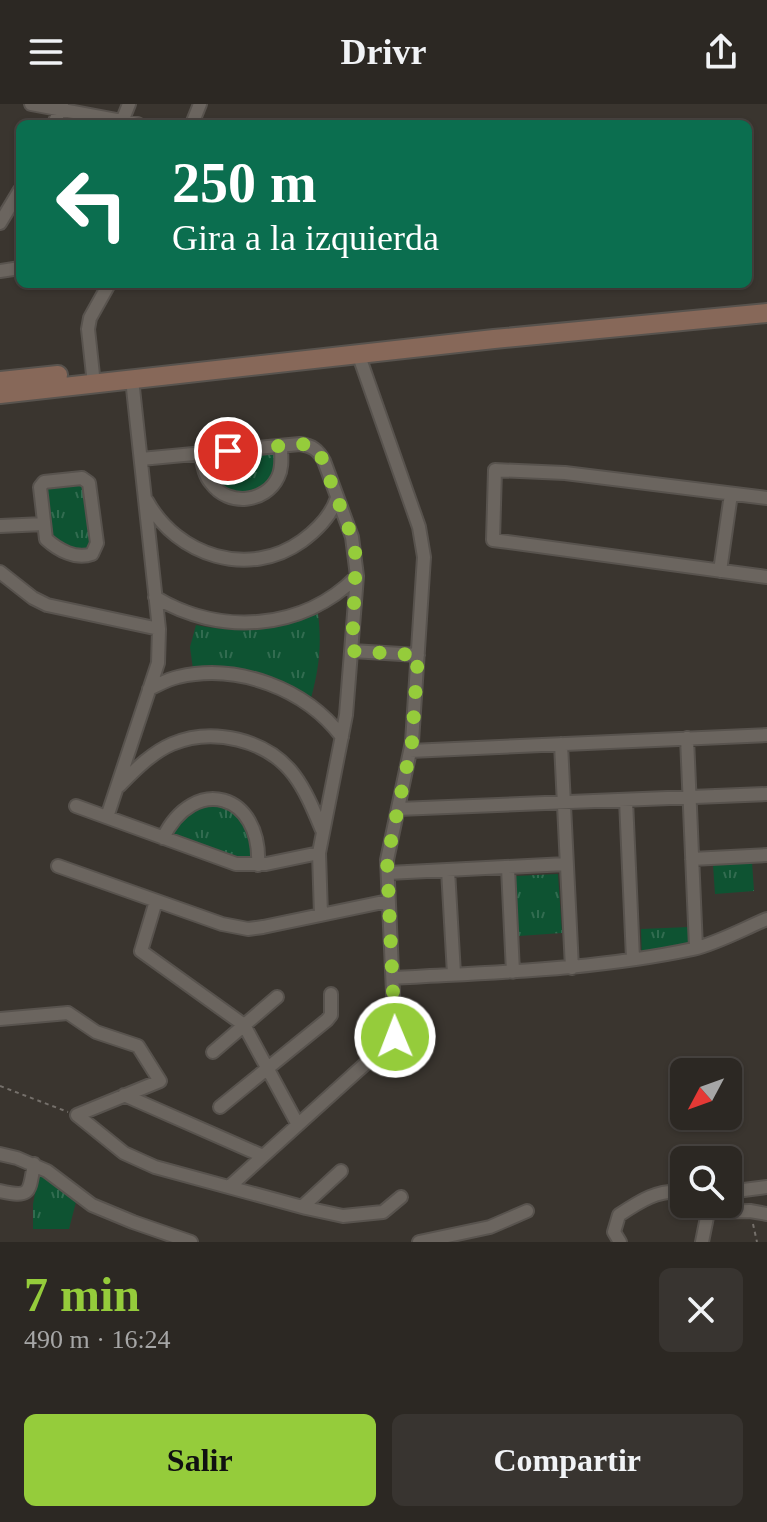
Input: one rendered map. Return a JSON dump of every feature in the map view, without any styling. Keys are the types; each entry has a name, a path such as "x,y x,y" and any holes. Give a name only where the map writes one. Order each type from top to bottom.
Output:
{"street":[{"path":"31,104 61,107 111,120"},
{"path":"0,223 16,197"},
{"path":"93,378 88,329 90,318 107,288"},
{"path":"0,381 132,379 767,313"},
{"path":"229,1187 395,1037 387,860 410,751 424,557 419,527 359,356"},
{"path":"0,394 93,378"},
{"path":"107,817 158,663 159,629 132,379"},
{"path":"141,459 300,444 311,445 319,451 352,537 357,576 342,737 319,853 321,915"},
{"path":"201,454 210,483 231,498 245,500 258,497 277,479 282,466 281,446"},
{"path":"767,498 565,473 495,470 493,540 767,577"},
{"path":"87,479 97,543 92,554 86,557 55,547 46,539 44,524 41,484 87,479"},
{"path":"720,571 731,494"},
{"path":"145,499 165,528 191,547 224,559 258,560 289,550 316,531 337,498"},
{"path":"0,526 44,524"},
{"path":"155,597 179,611 206,619 235,624 263,622 291,617 318,605 342,591 357,576"},
{"path":"2,578 47,605 159,629"},
{"path":"352,651 418,655"},
{"path":"149,689 176,677 203,673 232,674 260,680 311,705 342,737"},
{"path":"410,751 767,735"},
{"path":"117,788 142,764 171,744 204,736 237,739 268,751 293,773 322,830"},
{"path":"687,738 696,948"},
{"path":"561,744 572,968"},
{"path":"398,809 767,794"},
{"path":"163,838 169,826 189,806 202,800 217,799 243,811 252,823 257,837 258,865"},
{"path":"626,800 633,959"},
{"path":"76,806 225,861 258,865 319,853"},
{"path":"692,859 767,855"},
{"path":"388,873 566,864"},
{"path":"58,866 222,924 248,929 388,901"},
{"path":"508,868 513,972"},
{"path":"448,870 454,974"},
{"path":"156,901 141,951 244,1025 297,1123"},
{"path":"394,978 572,968 633,959 696,948 767,919"},
{"path":"220,1107 327,1020 331,1015 331,994"},
{"path":"213,1052 277,997"},
{"path":"0,1019 68,1013 96,1032 138,1046 160,1081 77,1115 134,1158 155,1167 343,1216 383,1212 401,1197"},
{"path":"124,1095 263,1156"},
{"path":"0,1154 34,1164 92,1205 191,1242"},
{"path":"0,1191 20,1196 26,1194 34,1164"},
{"path":"302,1207 341,1171"},
{"path":"742,1190 767,1187"},
{"path":"620,1242 614,1232 619,1215 643,1198 670,1193"},
{"path":"419,1242 490,1227 527,1211"},
{"path":"702,1242 708,1212 750,1211 767,1214"},
{"path":"133,1222 160,1242"}],"path":[{"path":"0,1086 77,1115"},
{"path":"750,1211 757,1242"}],"green space":[{"path":"277,453 275,470 268,482 246,494 234,493 222,486 213,475 208,459"},
{"path":"85,482 92,547 84,553 61,545 50,537 44,487"},
{"path":"318,614 319,656 311,698 282,682 255,673 193,669 190,647 196,625 258,629"},
{"path":"214,805 231,812 244,824 251,839 250,858 232,857 173,835 189,814"},
{"path":"752,862 754,891 715,894 713,865"},
{"path":"558,874 562,933 519,936 515,876"},
{"path":"689,927 691,952 642,961 641,929"},
{"path":"39,1173 56,1181 76,1202 69,1229 33,1229 33,1204"}],"route":[{"path":"228,451 300,444 311,445 319,451 352,537 356,557 352,651 418,655 412,742 387,860 395,1037"}]}
